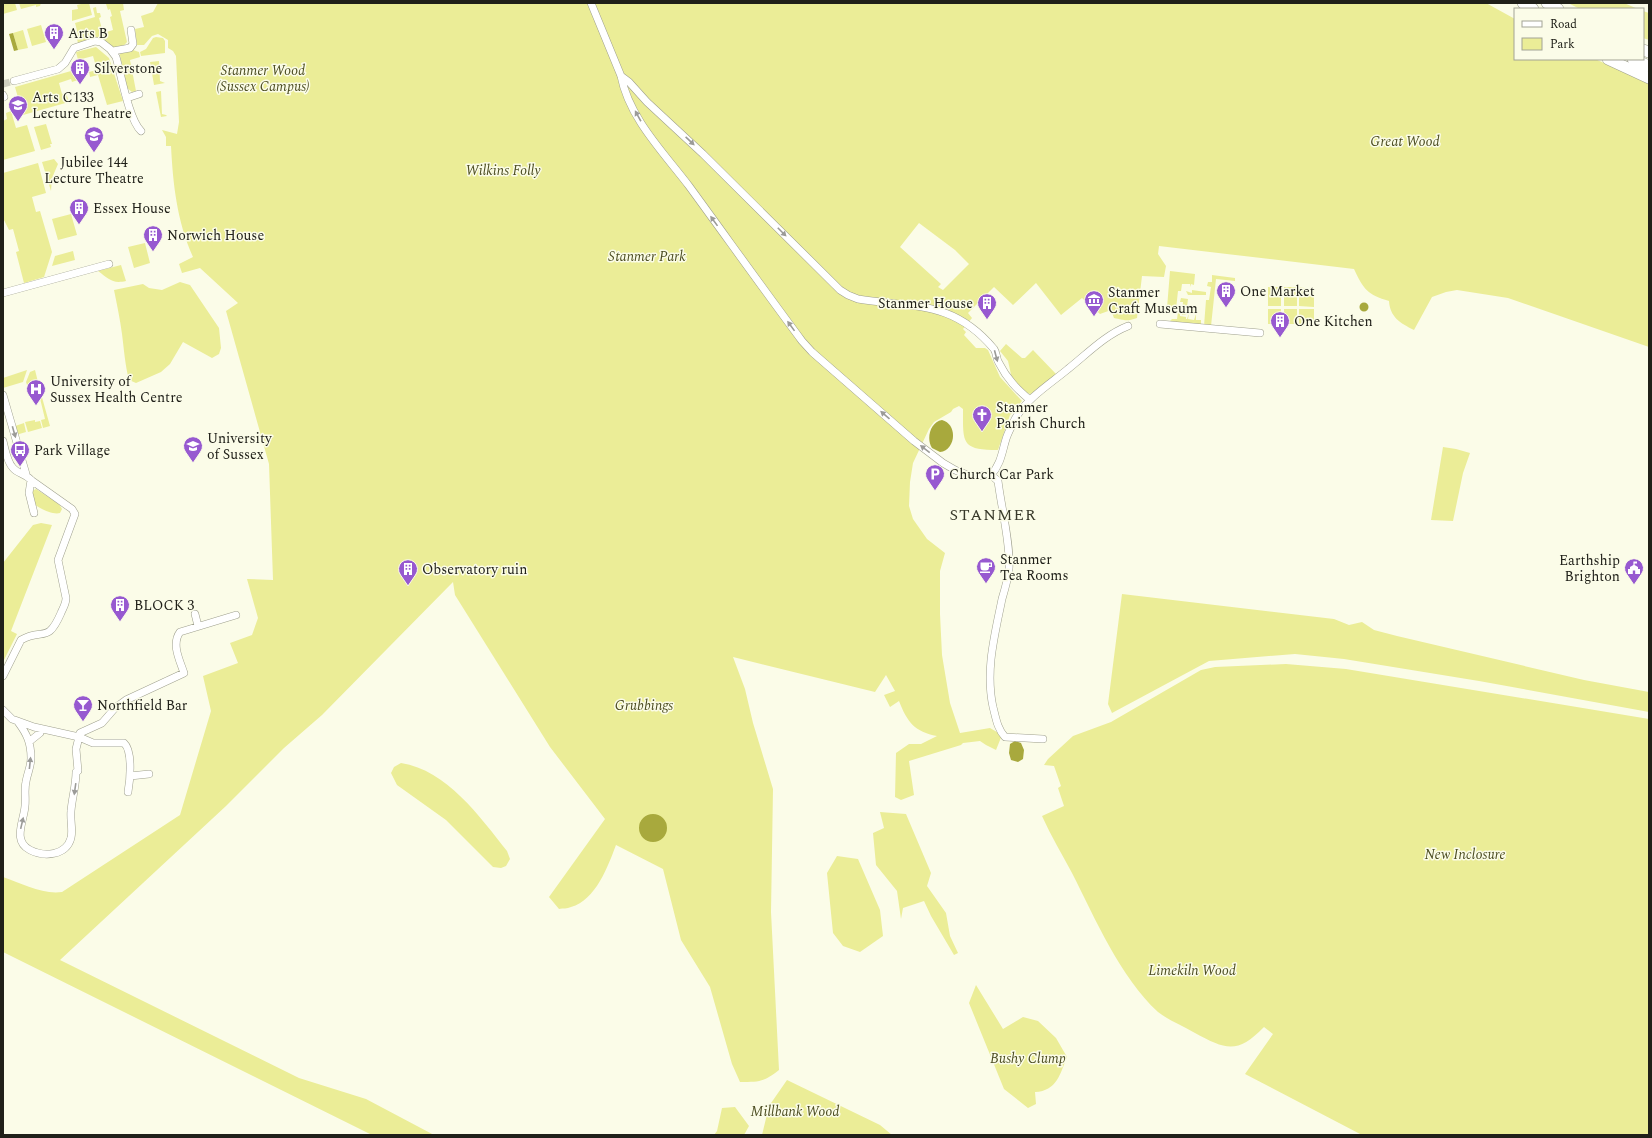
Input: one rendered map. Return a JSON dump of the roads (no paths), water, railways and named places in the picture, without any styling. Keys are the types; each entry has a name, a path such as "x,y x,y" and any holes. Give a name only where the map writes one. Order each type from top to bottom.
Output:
{"highway":[{"path":"1547,3 1556,8"},
{"path":"1610,60 1649,78"},
{"path":"1635,60 1649,66"}],"street":[{"path":"591,3 621,76 629,100 649,135 802,341 812,352 914,441 943,463 954,470 970,476 991,475 998,482 1008,548 1009,568 991,649 990,674 992,700 999,730 1005,737 1028,739 1043,738"},
{"path":"114,51 130,48 133,44 131,30"},
{"path":"14,81 58,69 65,63 74,48 95,41 101,42 114,51 135,123 141,131"},
{"path":"621,76 703,154 840,290 858,299 935,309 955,316 972,327 996,351 998,361 1009,381 1030,400"},
{"path":"127,98 139,94"},
{"path":"3,293 109,264"},
{"path":"1160,324 1260,332"},
{"path":"991,475 999,465 1006,438 1016,417 1030,400 1100,343 1118,330 1128,326"},
{"path":"3,395 26,474 31,480 72,509 75,515 58,560 66,598 65,604 53,628 49,632 21,640 3,676"},
{"path":"3,441 11,466 14,470 26,474"},
{"path":"31,480 29,493 34,513"},
{"path":"195,614 198,626"},
{"path":"18,722 30,741 31,759 26,782 25,806 20,837 25,847 29,850 50,854 64,849 71,838 71,811 76,772 78,770 76,749 80,733 102,723 115,708 126,700 184,673 175,644 176,638 182,631 236,615"},
{"path":"3,710 8,716 18,722 41,729 79,737 86,741 100,744 124,743 129,752 130,776 128,792"},
{"path":"30,741 40,733 41,729"},
{"path":"130,776 149,774"}],"tunnel":[{"path":"3,84 14,81"}],"place":[{"name":"Arts B","path":"54,50"},
{"name":"Silverstone","path":"80,85"},
{"name":"Arts C133 Lecture Theatre","path":"18,122"},
{"name":"Jubilee 144 Lecture Theatre","path":"94,153"},
{"name":"Essex House","path":"79,225"},
{"name":"Norwich House","path":"153,252"},
{"name":"One Market","path":"1226,308"},
{"name":"Stanmer Craft Museum","path":"1094,317"},
{"name":"Stanmer House","path":"987,320"},
{"name":"One Kitchen","path":"1280,338"},
{"name":"University of Sussex Health Centre","path":"36,406"},
{"name":"Stanmer Parish Church","path":"982,432"},
{"name":"University of Sussex","path":"193,463"},
{"name":"Park Village","path":"20,467"},
{"name":"Church Car Park","path":"935,491"},
{"name":"Stanmer Tea Rooms","path":"986,584"},
{"name":"Earthship Brighton","path":"1634,585"},
{"name":"Observatory ruin","path":"408,586"},
{"name":"BLOCK 3","path":"120,622"},
{"name":"Northfield Bar","path":"83,722"}],"district":[{"name":"STANMER","path":"993,515"}],"park label":[{"name":"Stanmer Wood (Sussex Campus)","path":"263,78"},
{"name":"Great Wood","path":"1405,141"},
{"name":"Wilkins Folly","path":"503,170"},
{"name":"Stanmer Park","path":"647,256"},
{"name":"Grubbings","path":"644,705"},
{"name":"New Inclosure","path":"1465,854"},
{"name":"Limekiln Wood","path":"1192,970"},
{"name":"Bushy Clump","path":"1028,1058"},
{"name":"Millbank Wood","path":"795,1111"}]}
